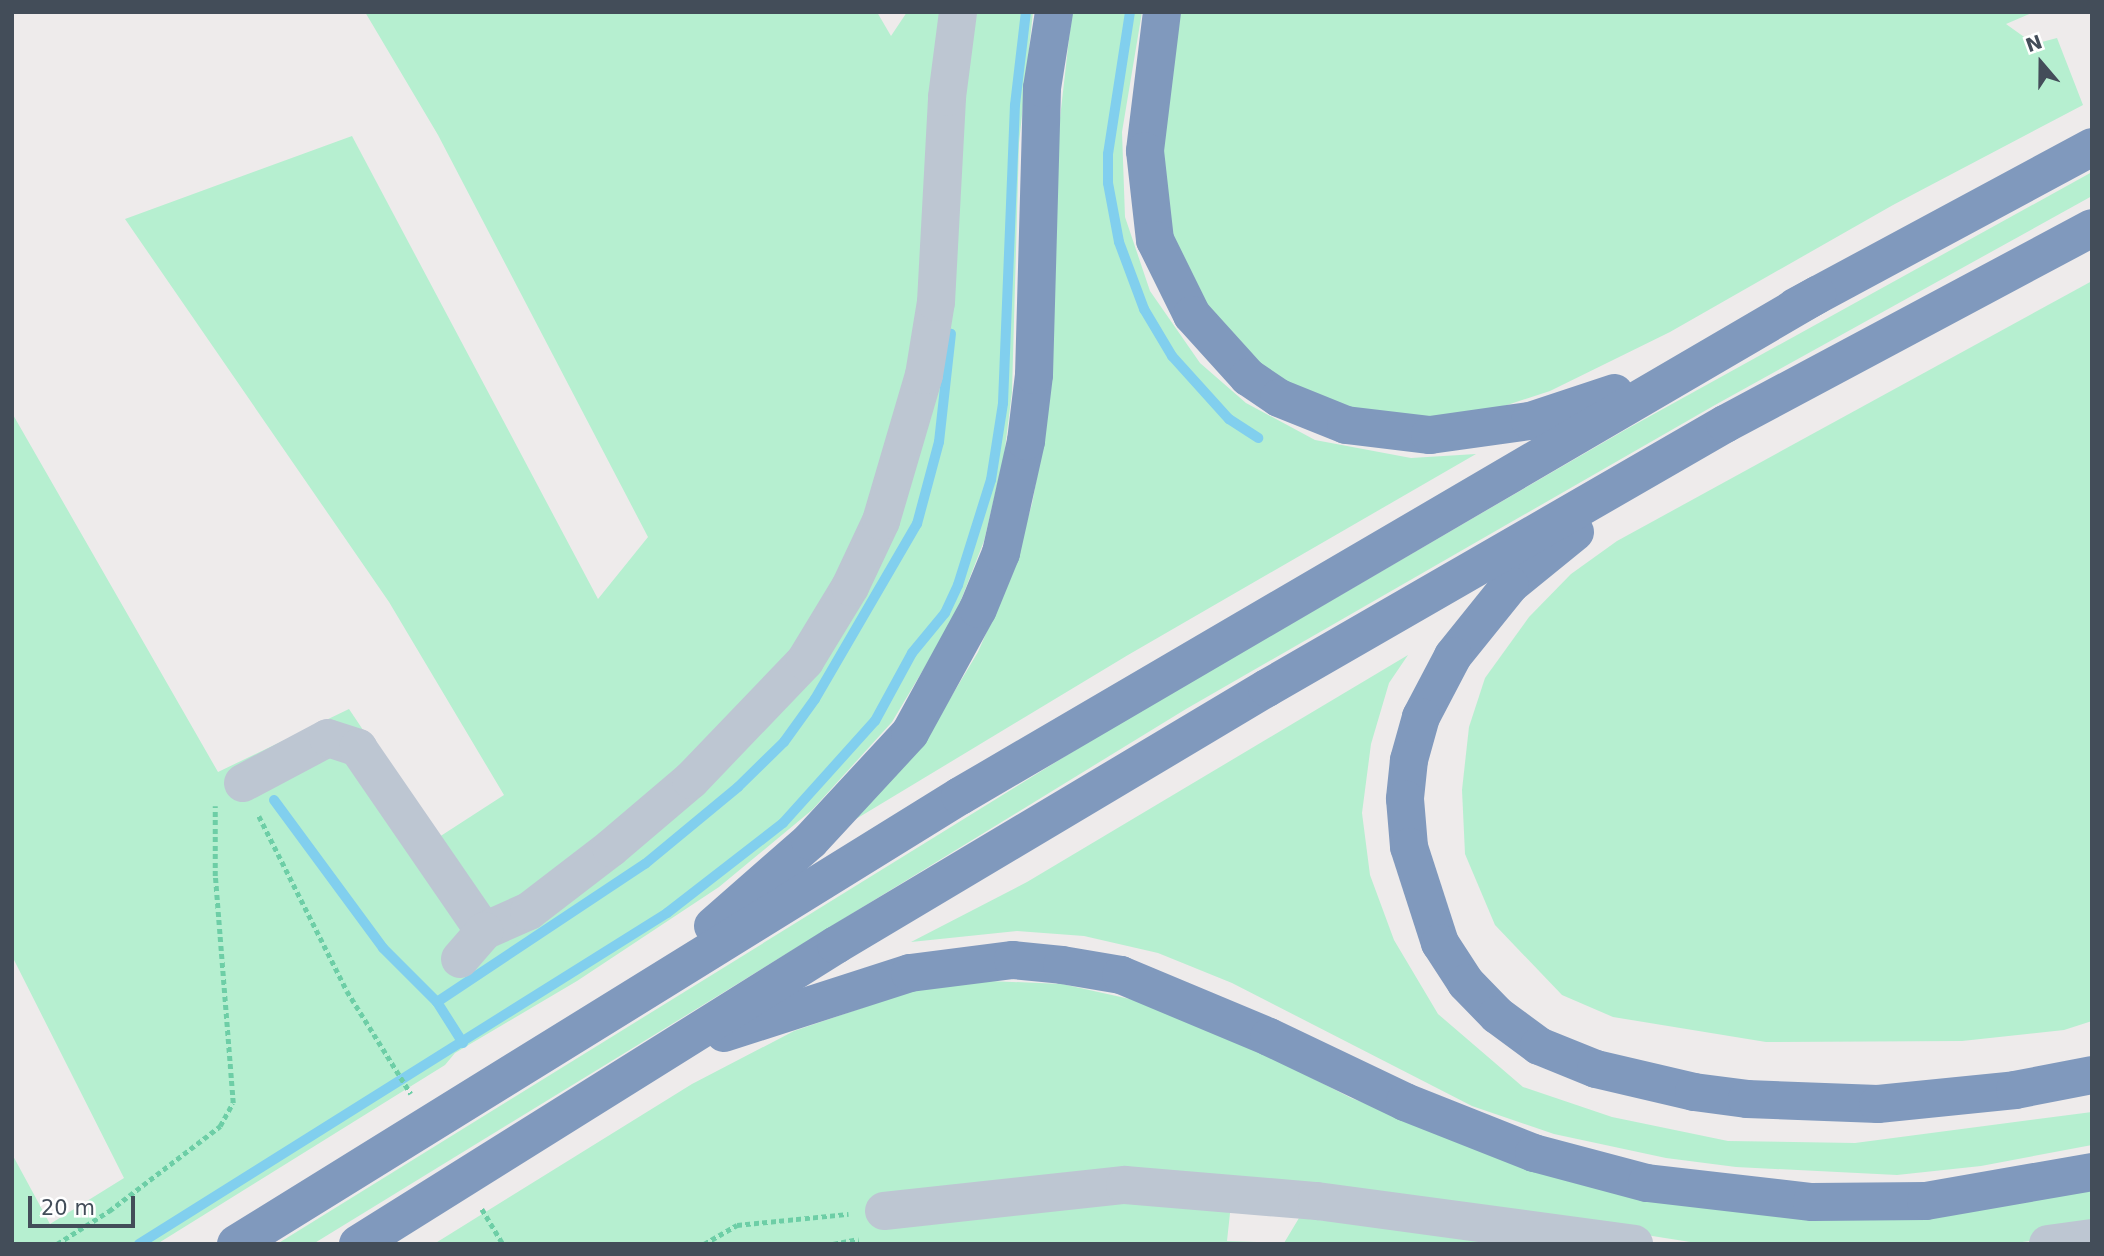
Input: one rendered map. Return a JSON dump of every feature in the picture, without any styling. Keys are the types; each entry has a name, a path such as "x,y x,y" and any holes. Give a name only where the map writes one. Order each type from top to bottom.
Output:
{"highway":[{"path":"636,994 860,790 910,733 978,609 1001,553 1026,441 1034,375 1042,88 1054,12"},
{"path":"1162,12 1145,151 1156,240 1172,280 1217,347 1248,377 1314,414 1372,430 1430,435 1530,421 1679,366 2092,147"},
{"path":"358,1244 649,1060 1243,702 1725,424 2092,228"},
{"path":"236,1244 636,994 972,789 1817,295"},
{"path":"1725,424 1553,548 1510,585 1438,681 1421,717 1409,760 1405,799 1409,847 1440,943 1466,983 1497,1015 1539,1046 1596,1069 1648,1083 1747,1099 1878,1104 2015,1090 2092,1075"},
{"path":"649,1060 817,1000 910,973 1013,960 1121,975 1431,1112 1534,1153 1647,1183 1812,1202 1926,1201 2092,1172"}],"lane":[{"path":"460,959 484,931 530,911 691,780 806,662 850,587 881,521 924,375 936,302 947,97 958,12"},
{"path":"243,783 327,738 358,748 484,931"},
{"path":"884,1211 1125,1185 1317,1201 1634,1244"},
{"path":"2048,1244 2092,1238"}],"path":[{"path":"57,1244 108,1211 220,1126 233,1103 215,876 215,802 243,783 346,991 377,1040"},
{"path":"704,1244 737,1225 762,1220 884,1211"}],"green space":[{"path":"365,12 877,12 891,36 907,12 1033,12 1019,143 1012,392 1004,456 984,541 954,618 892,722 812,810 719,887 577,981 455,1053 445,1065 157,1244 12,1244 12,1154 50,1224 124,1178 12,956 12,413 218,772 349,709 436,839 504,795 389,602 125,219 352,136 598,599 648,537 438,135"},
{"path":"1072,12 1142,12 1122,132 1125,217 1150,291 1200,363 1246,403 1315,440 1411,458 1476,454 1128,655 856,819 942,712 978,652 1011,576 1032,504 1042,449 1059,127"},
{"path":"1176,12 2034,12 2006,24 2034,44 2057,38 2083,105 1893,205 1670,332 1550,391 1492,410 1425,417 1354,410 1303,391 1260,365 1215,319 1176,252 1160,174"},
{"path":"2092,172 2092,196 1715,405 1186,709 313,1244 277,1244 1106,731 1625,430"},
{"path":"2092,281 2092,1021 2064,1030 1962,1041 1766,1042 1613,1017 1562,995 1495,925 1465,854 1462,790 1469,727 1485,678 1529,617 1571,574 1617,541"},
{"path":"1408,655 1389,683 1371,744 1362,813 1370,875 1394,940 1438,1014 1523,1087 1612,1117 1728,1141 1855,1143 2092,1112 2092,1145 1981,1166 1897,1175 1736,1167 1666,1158 1554,1134 1472,1106 1232,983 1158,953 1084,936 1017,931 911,942 1027,882"},
{"path":"989,981 1062,984 1139,1001 1270,1056 1351,1098 1575,1181 2092,1187 2092,1233 2007,1244 1703,1244 1646,1235 1231,1204 1227,1241 1284,1243 1299,1218 1562,1244 434,1244 692,1084 794,1031 912,991"}],"waterway":[{"path":"139,1244 667,913 783,823 875,721 912,653 945,613 958,585 991,480 1003,403 1015,105 1026,12"},
{"path":"1130,12 1108,154 1108,183 1119,242 1144,309 1172,356 1229,419 1258,438"},
{"path":"463,1043 437,1002 645,864 738,787 784,742 815,699 917,524 939,442 951,334"},
{"path":"274,800 383,948 437,1002"}]}
